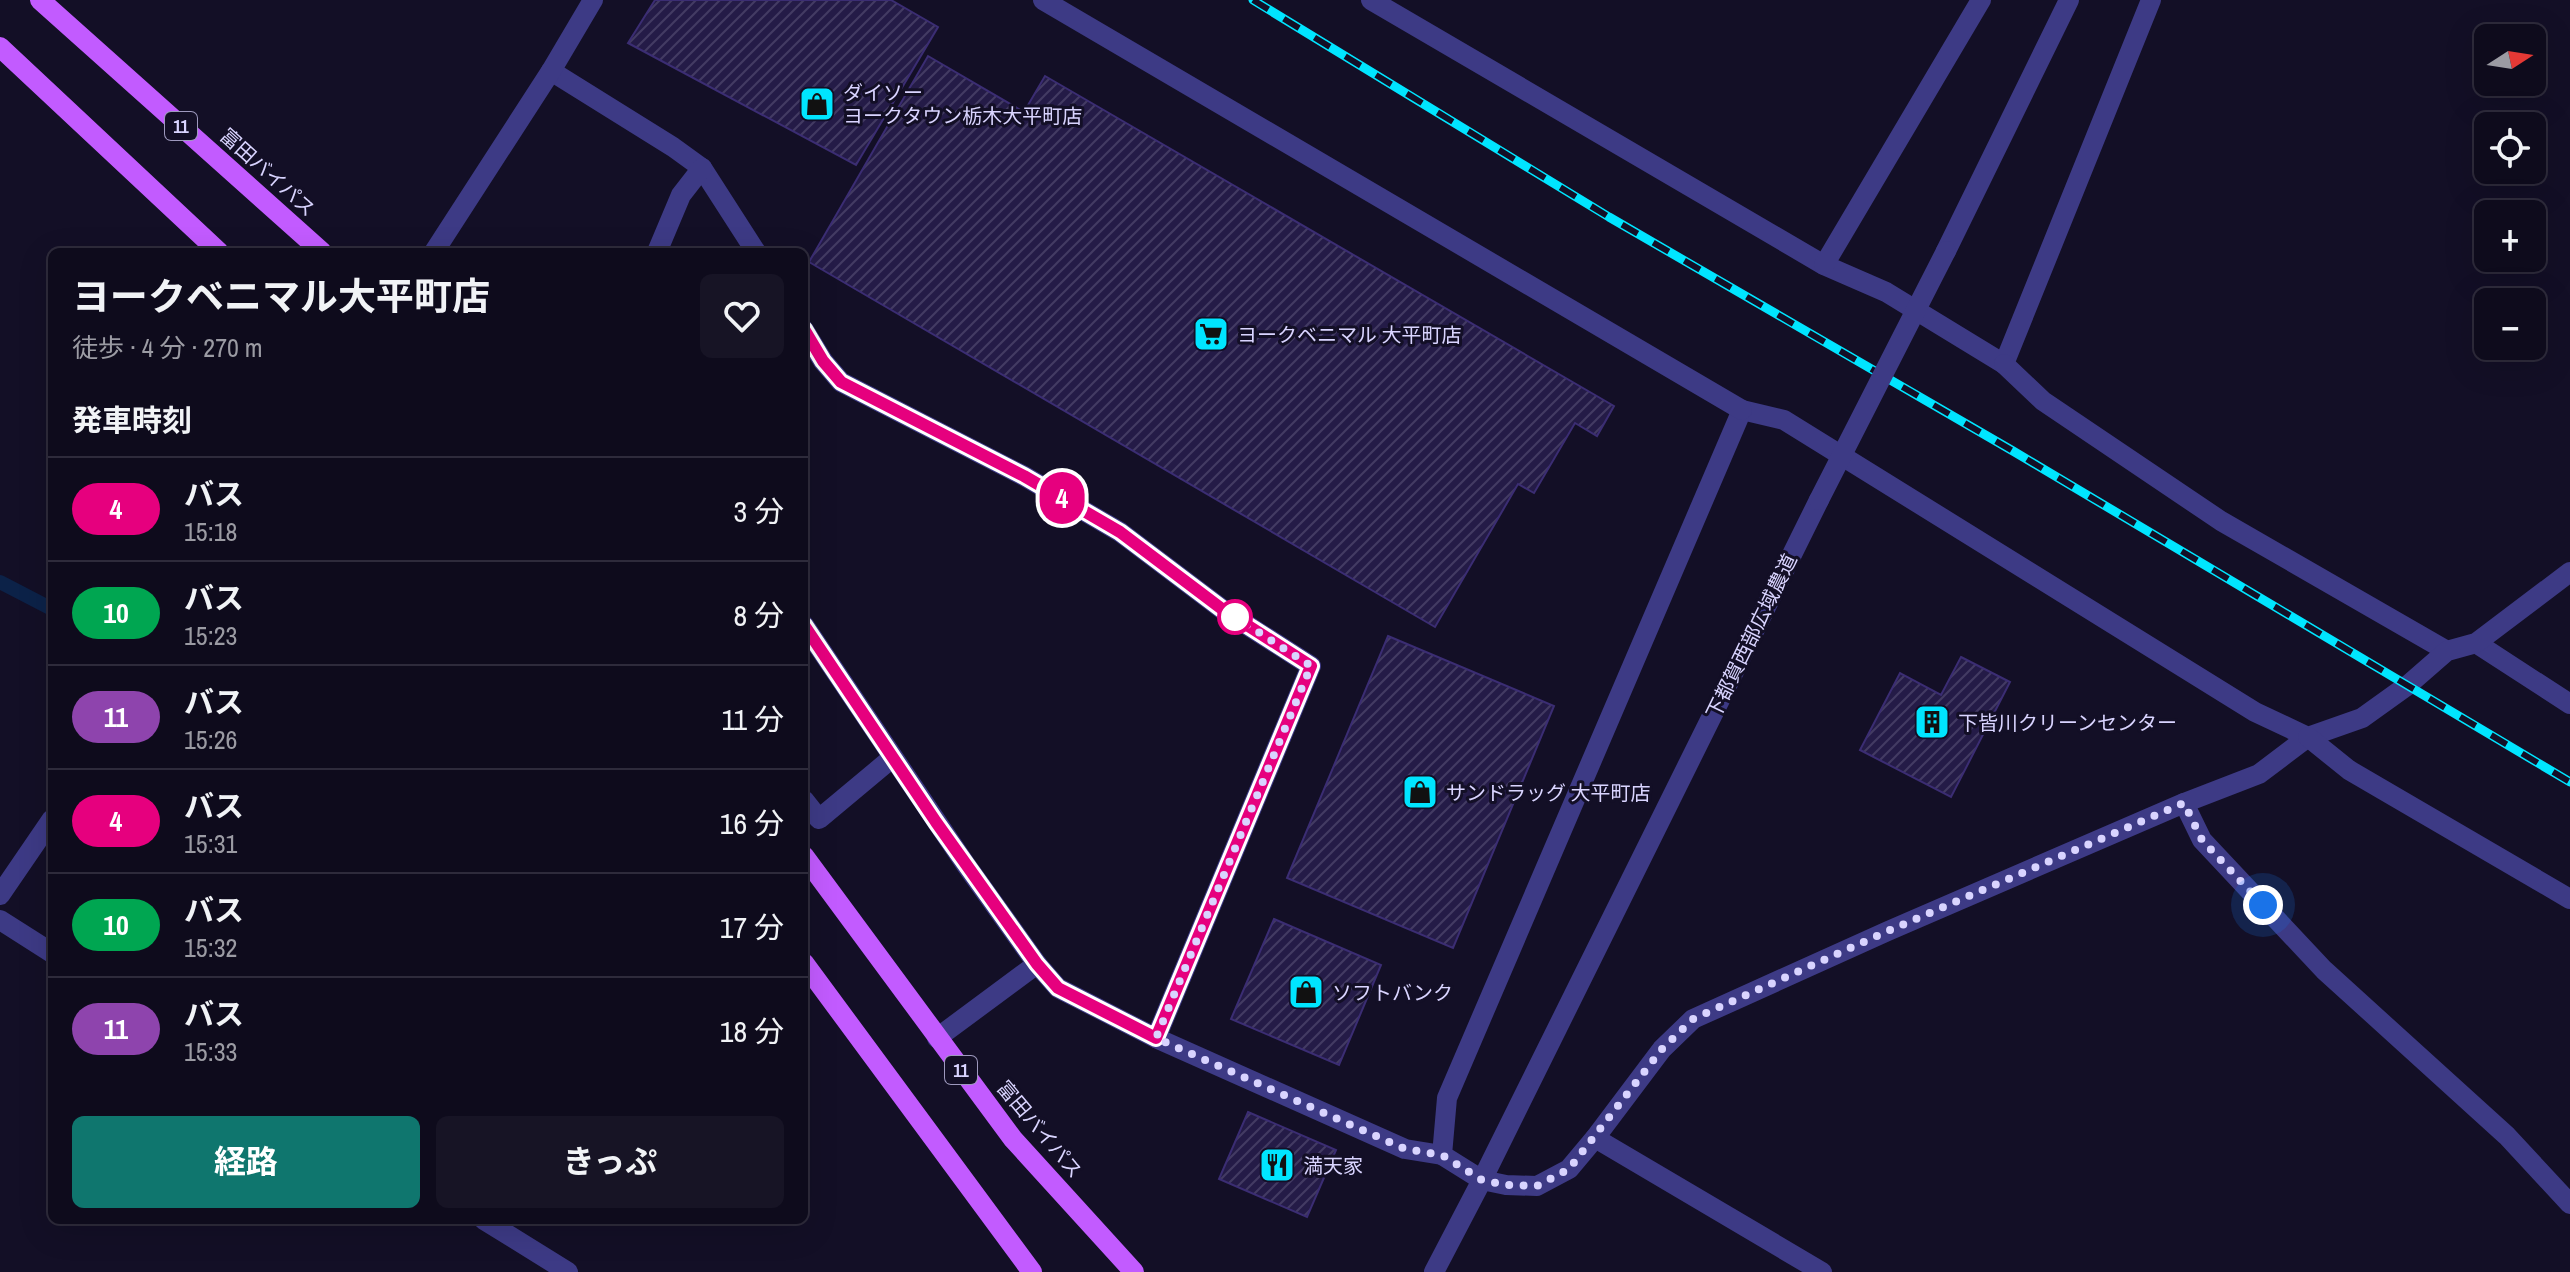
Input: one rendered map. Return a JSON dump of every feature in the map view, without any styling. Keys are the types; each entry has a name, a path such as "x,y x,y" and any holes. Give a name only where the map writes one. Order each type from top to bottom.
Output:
{"main road":[{"name":"富田バイパス","path":"40,0 318,248"},
{"path":"0,47 215,248"},
{"name":"富田バイパス","path":"808,861 1013,1139 1134,1272"},
{"path":"808,968 1032,1272"}],"street":[{"path":"437,248 593,0"},
{"path":"1043,0 1742,410 1784,420 2255,712 2308,737 2349,770 2570,899"},
{"path":"1371,0 1824,265 1886,292 2004,364 2043,401 2221,521 2447,651"},
{"path":"1824,265 1981,0"},
{"name":"下都賀西部広域農道","path":"1434,1272 2069,0"},
{"path":"2004,364 2151,0"},
{"path":"551,71 702,168 753,248"},
{"path":"659,248 681,195 702,168"},
{"path":"808,337 841,382 1024,476 1120,532 1222,609 1311,666 1156,1038"},
{"path":"1442,1155 1447,1098 1742,410"},
{"path":"808,631 892,758 1037,964 1058,988 1156,1038 1405,1149 1442,1155 1482,1180 1537,1186 1569,1169 1662,1049 1693,1019 1888,931 2184,803 2259,774 2308,737 2362,718 2408,685 2447,651 2476,643 2570,572"},
{"path":"2476,643 2570,704"},
{"path":"808,805 819,819 892,758"},
{"path":"2184,803 2202,840 2324,970 2507,1136 2570,1204"},
{"path":"0,895 48,825"},
{"path":"0,920 48,950"},
{"path":"937,1038 1037,964"},
{"path":"1595,1138 1822,1272"},
{"path":"490,1224 568,1272"}],"building":[{"name":"ダイソー ヨークタウン栃木大平町店","path":"655,0 891,0 938,27 856,165 628,43"},
{"name":"ヨークベニマル 大平町店","path":"928,56 1024,112 1045,76 1614,406 1597,436 1575,423 1534,493 1518,484 1435,627 809,262"},
{"name":"サンドラッグ 大平町店","path":"1388,636 1554,706 1453,948 1287,878"},
{"name":"下皆川クリーンセンター","path":"1961,657 2010,682 1951,797 1860,750 1900,673 1941,695"},
{"name":"ソフトバンク","path":"1274,919 1381,965 1339,1065 1231,1019"},
{"name":"満天家","path":"1248,1112 1336,1150 1307,1217 1219,1179"}],"waterway":[{"path":"0,582 48,607"}],"railway":[{"path":"1253,0 1609,217 2013,451 2570,782"}],"bus line":[{"name":"4","path":"808,336 823,361 841,382 1024,476 1120,532 1222,609 1311,666 1156,1038 1058,988 1037,964 936,822 808,631"}],"place":[{"name":"ダイソー ヨークタウン栃木大平町店","path":"817,104"},
{"name":"ヨークベニマル 大平町店","path":"1211,334"},
{"name":"下皆川クリーンセンター","path":"1932,722"},
{"name":"サンドラッグ 大平町店","path":"1420,792"},
{"name":"ソフトバンク","path":"1306,992"},
{"name":"満天家","path":"1277,1165"}],"route":[{"path":"1235,617 1311,666 1156,1038 1405,1149 1442,1155 1482,1180 1537,1186 1569,1169 1662,1049 1693,1019 2184,803 2202,840 2263,905"}]}
